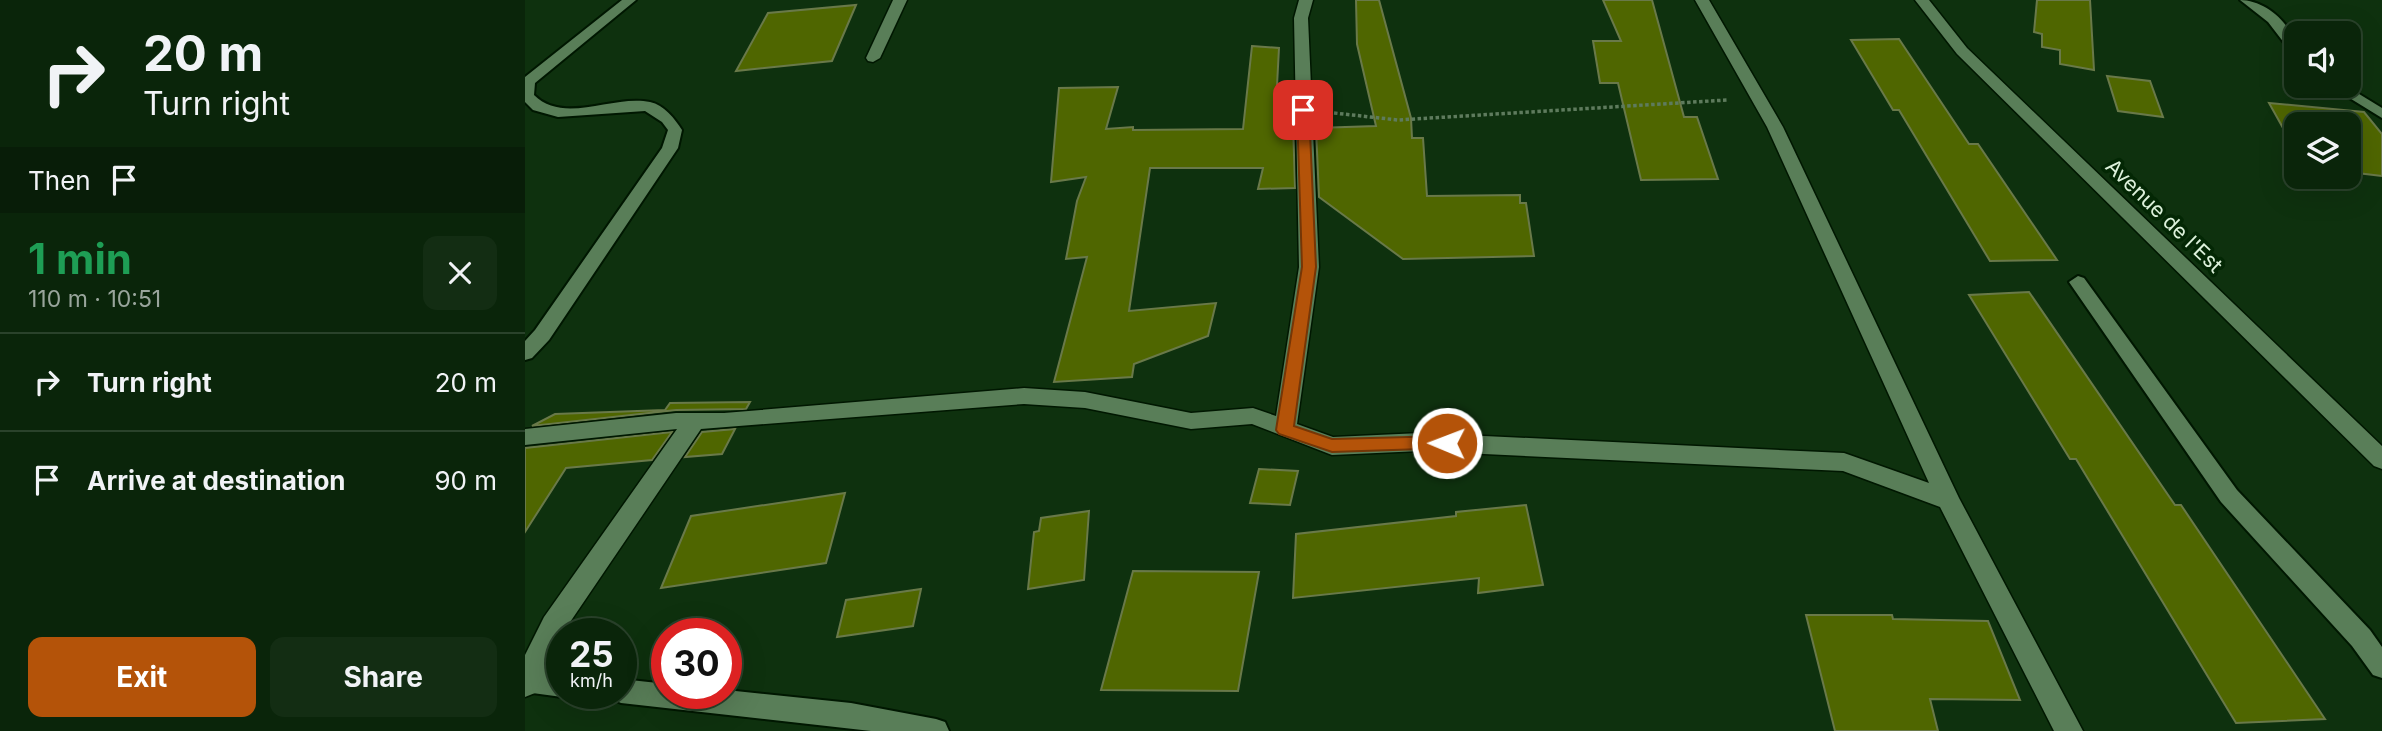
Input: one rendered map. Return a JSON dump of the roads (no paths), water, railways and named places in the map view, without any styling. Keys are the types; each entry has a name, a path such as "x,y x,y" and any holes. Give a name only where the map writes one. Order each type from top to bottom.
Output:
{"street":[{"path":"873,58 900,0"},
{"path":"1285,430 1309,267 1301,18 1306,0"},
{"path":"1702,0 1756,99 1775,127 1948,500 2069,731"},
{"name":"Avenue de l'Est","path":"1922,0 1962,51 2382,460"},
{"path":"525,437 1024,396 1085,400 1191,421 1253,416 1332,446 1447,443 1844,462 1948,500"},
{"path":"526,683 554,625 695,421"}],"lane":[{"path":"525,353 542,335 670,148 675,130 667,119 648,106 558,113 538,107 527,96 528,82 630,0"},
{"path":"2246,0 2273,19 2284,33"},
{"path":"2356,98 2382,114"},
{"path":"2078,282 2229,496 2361,638 2382,667"},
{"path":"526,683 546,684"},
{"path":"637,693 851,715 936,731"}]}
